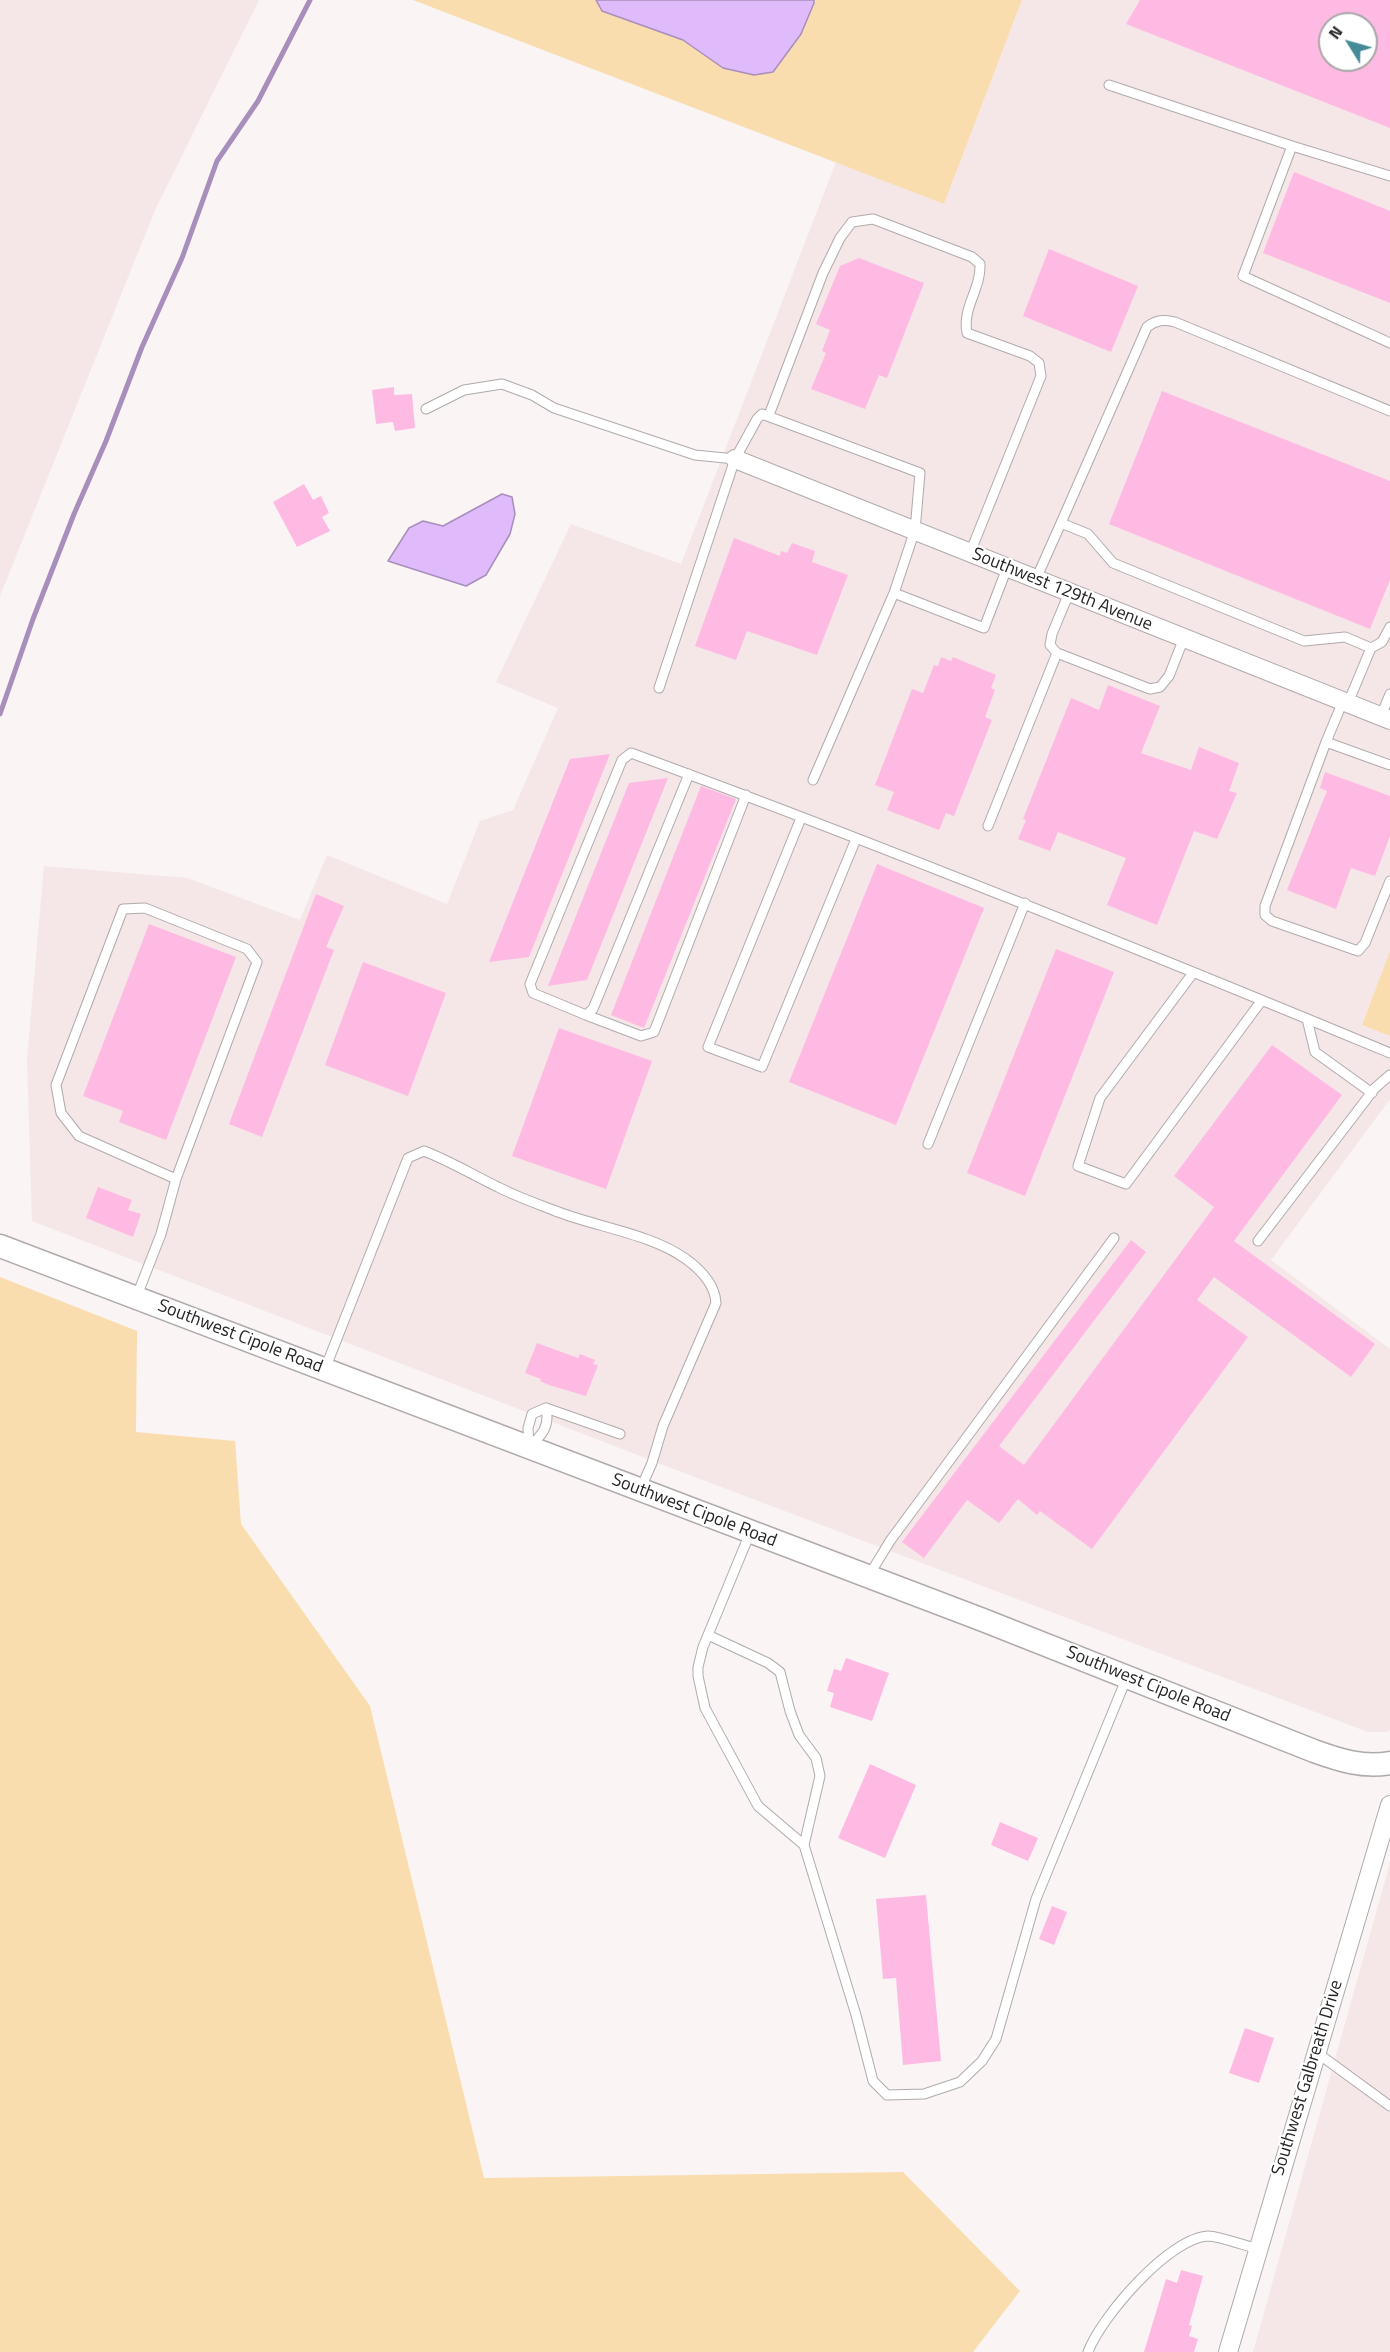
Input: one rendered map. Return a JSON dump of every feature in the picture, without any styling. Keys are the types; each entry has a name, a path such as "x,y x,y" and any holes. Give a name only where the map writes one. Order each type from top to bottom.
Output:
{"street":[{"name":"Southwest 129th Avenue","path":"735,459 1386,718"},
{"name":"Southwest Cipole Road","path":"0,1246 868,1577 1338,1760 1366,1765 1390,1763"},
{"name":"Southwest Galbreath Drive","path":"1228,2352 1390,1805"}],"lane":[{"path":"1109,85 1390,176"},
{"path":"1292,146 1243,276 1390,343"},
{"path":"769,415 823,273 840,238 852,222 873,219 972,257 980,264 981,276 965,320 967,333 1030,356 1039,363 1041,376 970,553"},
{"path":"1036,579 1147,327 1153,323 1164,320 1175,322 1390,411"},
{"path":"426,409 464,390 502,384 532,395 554,408 695,455 735,459"},
{"path":"659,688 735,459 762,414 920,473 915,530 894,593 813,780"},
{"path":"1060,523 1088,534 1113,563 1304,641 1345,637 1371,648"},
{"path":"894,593 984,628 1007,568"},
{"path":"1070,593 1052,634 1050,645 1058,653 1150,689 1160,687 1169,676 1184,638"},
{"path":"1390,627 1382,642 1371,648 1326,742 1265,906 1265,915 1272,921 1358,951 1365,943 1390,881"},
{"path":"988,826 1058,653"},
{"path":"1386,718 1390,694"},
{"path":"1326,742 1390,765"},
{"path":"746,795 654,1032 641,1036 533,993 530,984 622,760 631,753 746,795 1025,903 1390,1053"},
{"path":"586,1015 593,1009 689,774"},
{"path":"801,818 708,1047 762,1067 856,838"},
{"path":"928,1144 1025,903"},
{"path":"136,1298 161,1234 176,1179 257,962 247,949 145,908 123,909 56,1085 61,1113 78,1136 176,1179"},
{"path":"1193,973 1100,1098 1078,1166 1125,1184 1262,1000"},
{"path":"1307,1019 1316,1052 1372,1093"},
{"path":"1258,1241 1372,1093 1390,1076"},
{"path":"325,1369 408,1158 424,1151 456,1163 499,1188 556,1211 651,1241 685,1258 705,1275 716,1292 716,1303 663,1426 652,1463 640,1490"},
{"path":"868,1577 897,1532 1114,1238"},
{"path":"529,1447 543,1434 548,1420 546,1408"},
{"path":"529,1447 528,1428 532,1414 546,1408 620,1434"},
{"path":"750,1533 708,1635 698,1667 699,1686 705,1708 758,1806 804,1845"},
{"path":"708,1635 768,1663 780,1672 790,1711 800,1735 816,1758 820,1776 804,1845 856,2015 873,2081 887,2095 924,2094 960,2082 982,2061 996,2039 1036,1899 1127,1677"},
{"path":"1316,2052 1390,2106"},
{"path":"1088,2352 1115,2307 1149,2272 1180,2245 1208,2236 1258,2249"}],"shaded area":[{"path":"0,0 259,0 155,210 0,596"},
{"path":"413,0 1022,0 944,204"},
{"path":"596,0 814,0 814,3 801,34 773,72 754,75 723,68 683,40 602,11"},
{"path":"1022,0 1390,0 1390,951 1362,1025 1390,1036 1390,1099 1271,1260 1390,1349 1390,1730 1387,1732 1368,1732 679,1471 32,1221 27,1059 44,866 187,878 300,920 327,855 447,904 480,821 513,810 558,708 496,682 571,524 681,564 836,162 944,204"},
{"path":"502,494 512,497 515,514 510,534 486,575 466,586 388,561 409,528 423,521 443,526"},
{"path":"1390,951 1390,1036 1362,1025"},
{"path":"0,1277 137,1331 136,1432 235,1441 241,1524 370,1706 484,2178 903,2172 1020,2291 973,2352 0,2352"},
{"path":"1390,1863 1390,2352 1253,2352"}],"building":[{"path":"1140,0 1390,0 1390,128 1126,24"},
{"path":"1294,172 1390,211 1390,303 1263,253"},
{"path":"1049,249 1138,286 1111,352 1023,316"},
{"path":"859,258 924,283 887,378 879,375 865,409 811,389 826,353 822,351 830,330 816,324 840,266"},
{"path":"394,387 394,395 412,394 415,428 395,431 393,422 376,424 372,390"},
{"path":"1162,391 1390,481 1390,580 1370,629 1109,524"},
{"path":"304,484 313,500 321,496 329,513 322,517 330,531 297,547 273,502"},
{"path":"734,538 780,556 781,551 787,553 792,543 815,551 812,562 848,575 817,655 747,631 736,660 695,646"},
{"path":"941,657 951,661 953,657 996,675 991,688 995,690 985,717 992,720 954,816 946,813 939,830 887,810 894,792 875,785 912,689 923,693 934,665 938,666"},
{"path":"1108,685 1160,706 1141,753 1191,770 1199,747 1239,763 1229,791 1237,793 1217,839 1194,831 1157,925 1107,905 1126,858 1058,832 1050,851 1018,839 1026,820 1023,819 1071,698 1099,710"},
{"path":"610,754 529,957 489,962 570,759"},
{"path":"1325,772 1390,796 1390,836 1375,876 1351,868 1336,909 1287,890 1327,791 1320,788"},
{"path":"668,778 587,980 548,986 629,783"},
{"path":"701,786 736,799 644,1028 611,1015"},
{"path":"877,864 984,908 896,1125 789,1082"},
{"path":"316,894 344,906 326,947 334,950 262,1137 229,1124"},
{"path":"149,924 236,957 166,1140 119,1122 123,1111 83,1096"},
{"path":"1056,949 1114,972 1025,1196 967,1173"},
{"path":"363,962 446,993 408,1096 325,1065"},
{"path":"559,1028 652,1061 606,1189 512,1156"},
{"path":"1272,1045 1342,1095 1234,1241 1375,1344 1351,1377 1214,1277 1197,1300 1248,1337 1092,1549 1040,1511 1037,1515 1018,1499 999,1523 967,1500 924,1558 902,1542 1131,1240 1146,1252 999,1446 1024,1465 1214,1207 1174,1176"},
{"path":"98,1187 132,1200 128,1210 141,1214 133,1237 86,1218"},
{"path":"537,1343 578,1358 580,1354 595,1360 593,1364 598,1365 586,1396 549,1385 525,1373"},
{"path":"846,1658 889,1673 872,1721 830,1707 834,1693 827,1691 834,1669 841,1671"},
{"path":"870,1764 916,1785 885,1858 838,1838"},
{"path":"1000,1822 1038,1838 1028,1861 991,1845"},
{"path":"926,1895 941,2061 903,2065 896,1978 883,1979 876,1899"},
{"path":"1052,1906 1067,1912 1054,1945 1039,1939"},
{"path":"1245,2028 1274,2038 1259,2083 1229,2073"},
{"path":"1181,2270 1203,2276 1189,2325 1192,2326 1189,2336 1198,2339 1194,2352 1144,2352 1166,2279 1177,2283"}],"waterway":[{"path":"0,714 33,619 74,514 106,441 142,347 182,258 217,161 258,101 310,0"}]}
